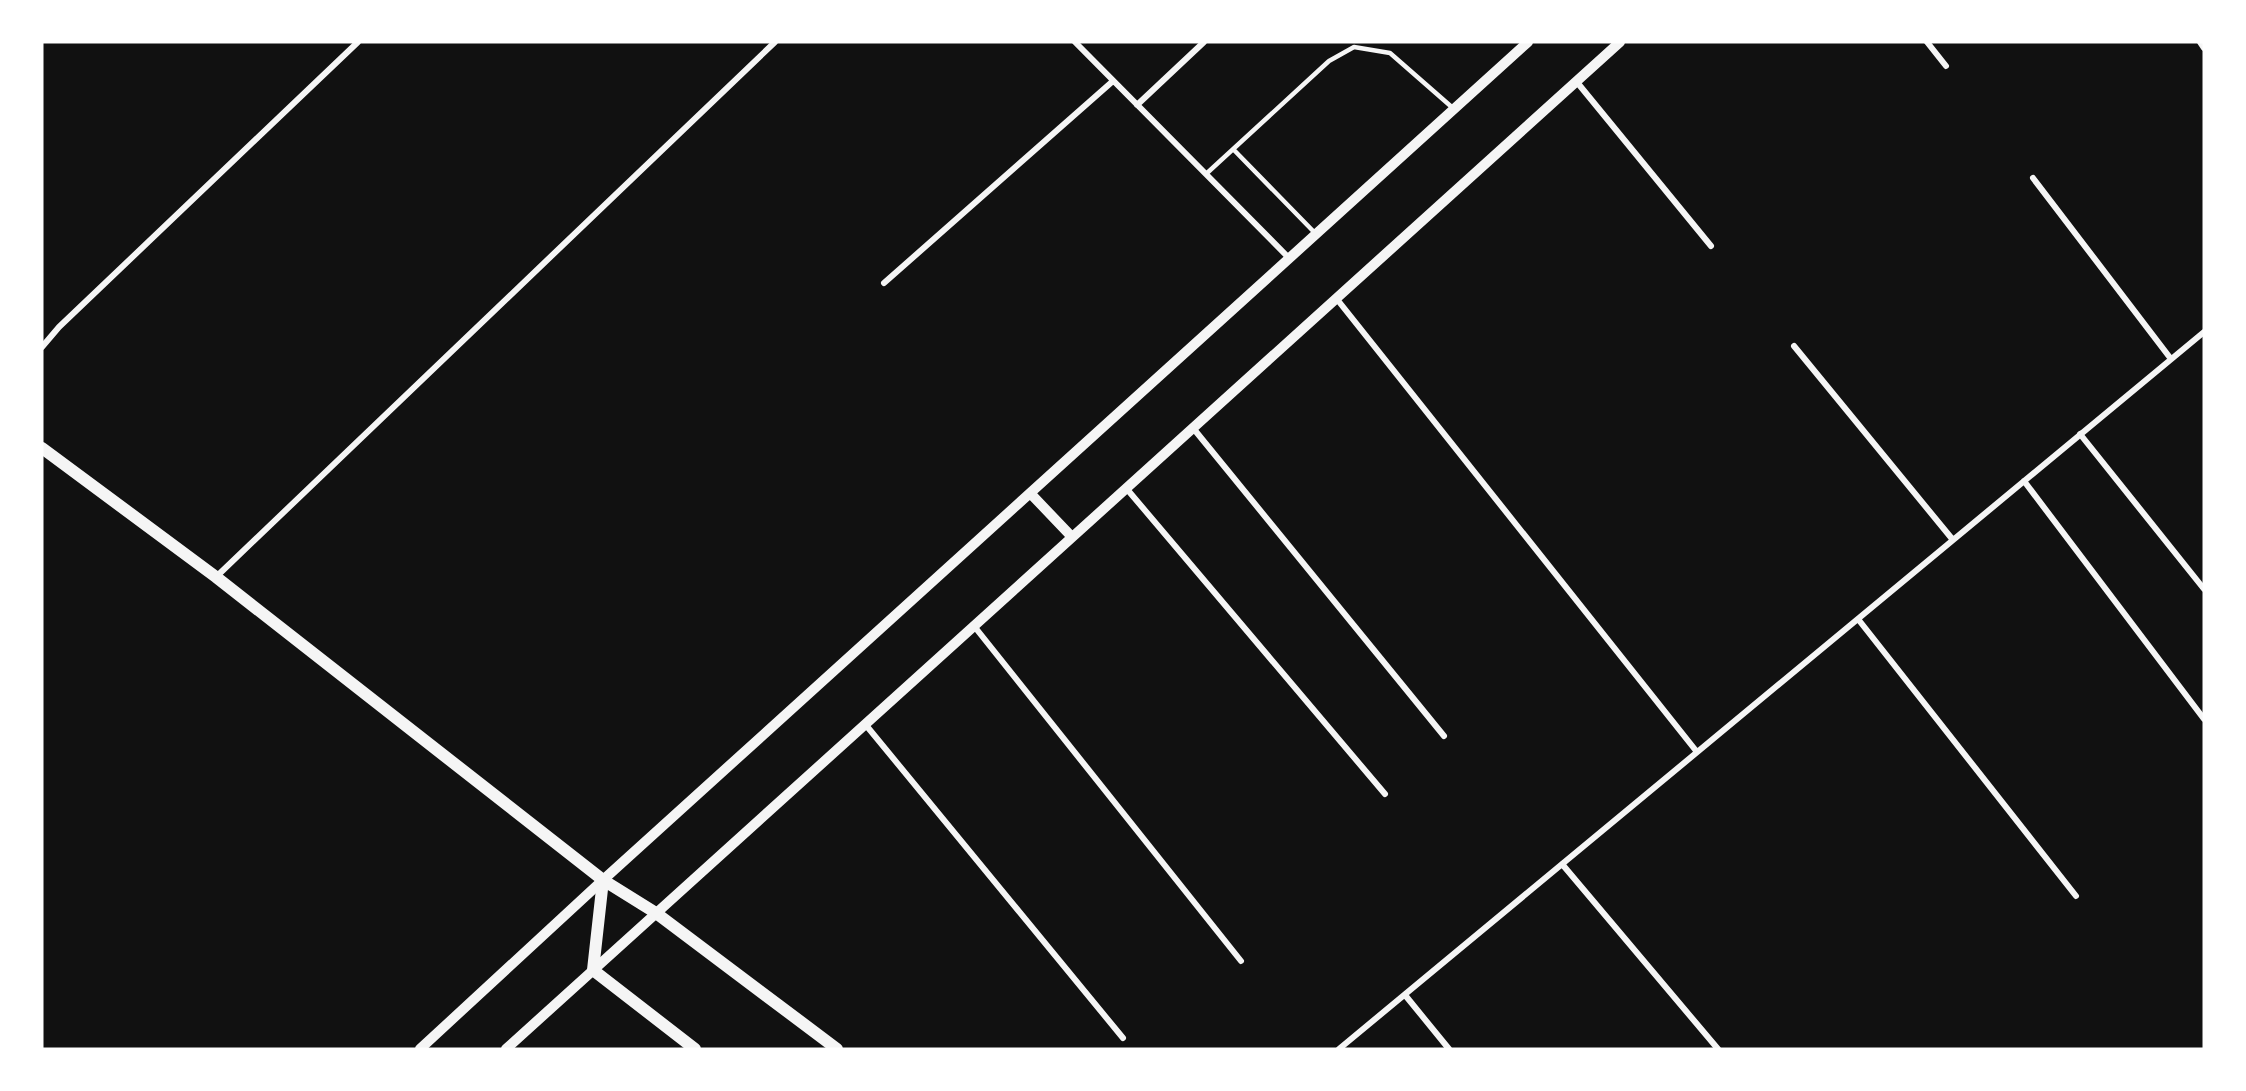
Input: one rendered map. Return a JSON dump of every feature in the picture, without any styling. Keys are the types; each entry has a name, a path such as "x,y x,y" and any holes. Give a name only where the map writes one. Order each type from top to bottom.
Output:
{"main road":[{"path":"42,448 216,577 603,880 656,914 837,1049"},
{"path":"603,880 593,970 696,1049"}],"street":[{"path":"42,347 59,327 358,42"},
{"path":"216,577 775,42"},
{"path":"1075,42 1289,258"},
{"path":"1137,105 1203,42"},
{"path":"420,1049 603,880 1528,42"},
{"path":"506,1049 1620,42"},
{"path":"1927,42 1946,66"},
{"path":"2200,42 2204,48"},
{"path":"884,283 1113,81"},
{"path":"1576,81 1711,246"},
{"path":"2033,178 2171,359"},
{"path":"1336,298 1697,752"},
{"path":"1339,1049 2204,332"},
{"path":"1794,346 1953,540"},
{"path":"1193,428 1444,736"},
{"path":"2080,434 2204,589"},
{"path":"2024,481 2204,719"},
{"path":"1126,488 1385,794"},
{"path":"1030,493 1072,537"},
{"path":"1858,619 2076,896"},
{"path":"974,626 1241,961"},
{"path":"866,724 1123,1038"},
{"path":"1562,864 1718,1049"},
{"path":"1405,995 1449,1049"}],"lane":[{"path":"1206,174 1329,61 1354,47 1390,53 1454,110"},
{"path":"1233,148 1316,234"}]}
